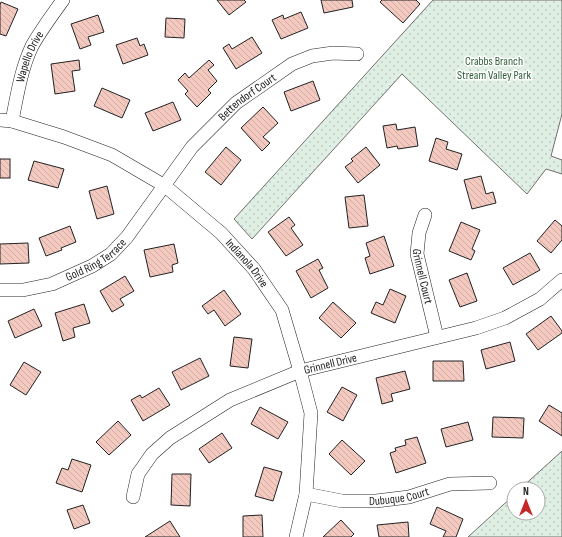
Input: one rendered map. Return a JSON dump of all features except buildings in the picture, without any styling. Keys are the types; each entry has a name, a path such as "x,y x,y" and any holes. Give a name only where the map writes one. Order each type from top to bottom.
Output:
{"street":[{"name":"Wapello Drive","path":"6,120 32,48 48,19 63,0"},
{"name":"Bettendorf Court","path":"165,186 192,147 236,103 292,64 312,56 357,54"},
{"name":"Indianola Drive","path":"6,120 64,137 112,155 165,186 221,233 254,269 282,310 311,413 306,494 296,537"},
{"name":"Gold Ring Terrace","path":"0,290 23,290 52,284 92,266 111,254 127,237 165,186"},
{"name":"Grinnell Court","path":"425,215 419,233 417,254 437,337"},
{"name":"Grinnell Drive","path":"133,497 138,474 142,466 152,454 170,438 230,400 300,371 476,328 506,318 540,298 562,280"},
{"name":"Dubuque Court","path":"306,494 342,500 376,501 409,497 450,484 490,483"}],"green space":[{"name":"Crabbs Branch Stream Valley Park","path":"433,0 562,0 562,114 551,156 562,160 562,174 546,169 527,194 402,74 252,239 234,219"},
{"path":"562,451 562,537 468,537 506,502 506,521 546,521 546,481 529,481"}]}
